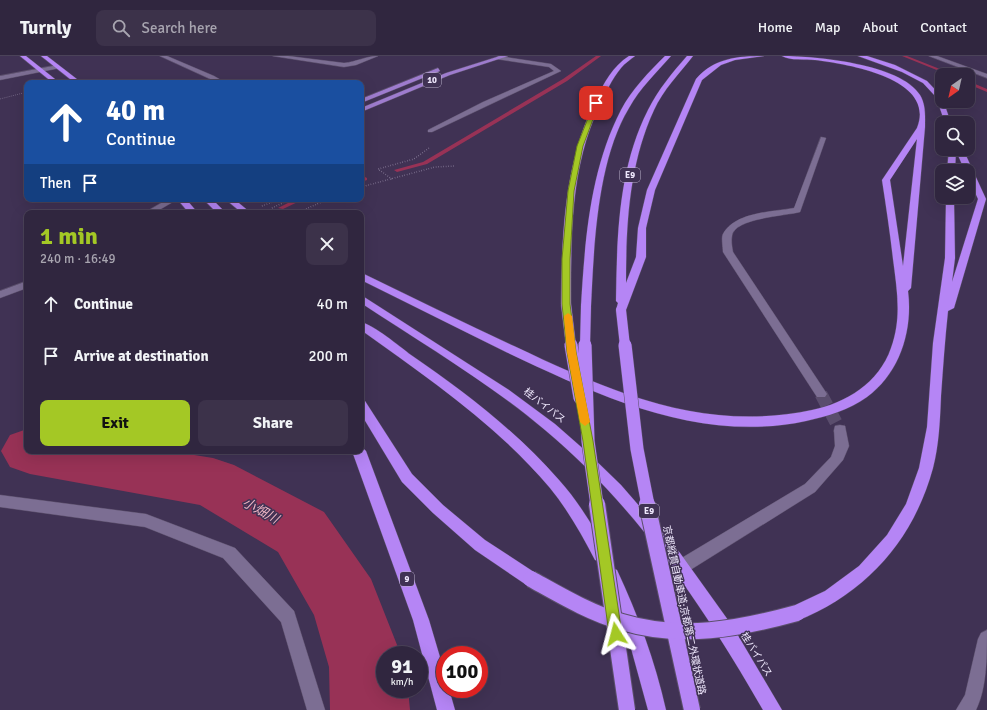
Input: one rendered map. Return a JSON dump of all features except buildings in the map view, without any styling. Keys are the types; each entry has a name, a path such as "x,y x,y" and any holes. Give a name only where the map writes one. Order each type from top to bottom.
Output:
{"highway":[{"path":"23,56 53,80"},
{"path":"44,56 75,80"},
{"path":"627,710 588,441 572,352 566,304 566,259 571,191 580,146 591,115 607,84 621,65 632,56"},
{"path":"588,441 585,359 586,306 589,247 596,199 614,133 624,110 638,88 668,56"},
{"name":"京都縦貫自動車道;京都第二外環状道路","path":"690,56 660,90 639,135 625,201 621,250 621,310 637,449 657,554 692,710"},
{"path":"621,310 641,257 642,228 651,190 699,78 717,63 761,56"},
{"path":"364,277 577,381 661,411 699,419 775,423 811,416 842,407 867,391 886,373 896,353 902,331 922,126 920,100 916,93 895,79 871,70 848,64 785,56"},
{"path":"861,56 903,70 926,83 938,96 945,116"},
{"path":"904,305 886,180 922,126"},
{"path":"939,343 982,199 962,156"},
{"path":"184,202 191,210"},
{"path":"210,202 219,210"},
{"path":"233,202 243,210"},
{"path":"364,409 407,478 438,509 480,545 531,579 580,606 622,623 662,630 716,630 757,624 797,613 831,597 865,571 892,540 912,506 926,468 933,427 939,343 950,258 950,204"},
{"name":"桂バイパス","path":"364,300 501,390 549,427 592,464 636,512 681,567 748,664 773,710"},
{"path":"364,327 458,393 502,430 536,464 568,502 594,542 628,610 651,681 657,710"},
{"name":"9","path":"360,454 421,620 446,710"}],"main road":[{"path":"470,60 484,56"},
{"name":"10","path":"364,109 448,74 505,56"},
{"name":"10","path":"364,99 443,68"}],"street":[{"path":"163,56 218,80"},
{"path":"276,56 344,65 354,64 375,56"},
{"path":"932,56 987,76"},
{"path":"430,131 460,114 529,84 544,80 558,71 551,66 498,58"},
{"path":"0,78 58,67"},
{"path":"821,394 728,252 727,235 735,224 752,218 797,210 823,138"},
{"path":"154,210 168,202"},
{"path":"0,295 24,285"},
{"path":"681,567 810,488 836,460 842,446 840,430"},
{"path":"0,501 146,521 230,553 288,617 316,710"},
{"path":"965,710 973,699 987,639"}],"path":[{"path":"0,99 24,93"},
{"path":"364,186 435,167 454,166"},
{"path":"272,208 285,202"},
{"path":"304,210 321,202"}],"waterway":[{"path":"397,170 425,163 565,80 599,56"},
{"path":"904,56 935,68"},
{"path":"975,85 987,91"},
{"path":"281,208 294,202"},
{"name":"小畑川","path":"47,454 213,483 301,532 346,603 367,667 370,710"}],"tunnel":[{"path":"821,394 840,430"}],"slow traffic":[{"path":"568,316 572,352 585,422"}],"route":[{"path":"596,103 585,129 580,146 571,191 566,259 566,304 572,352 588,441 616,634"}]}
